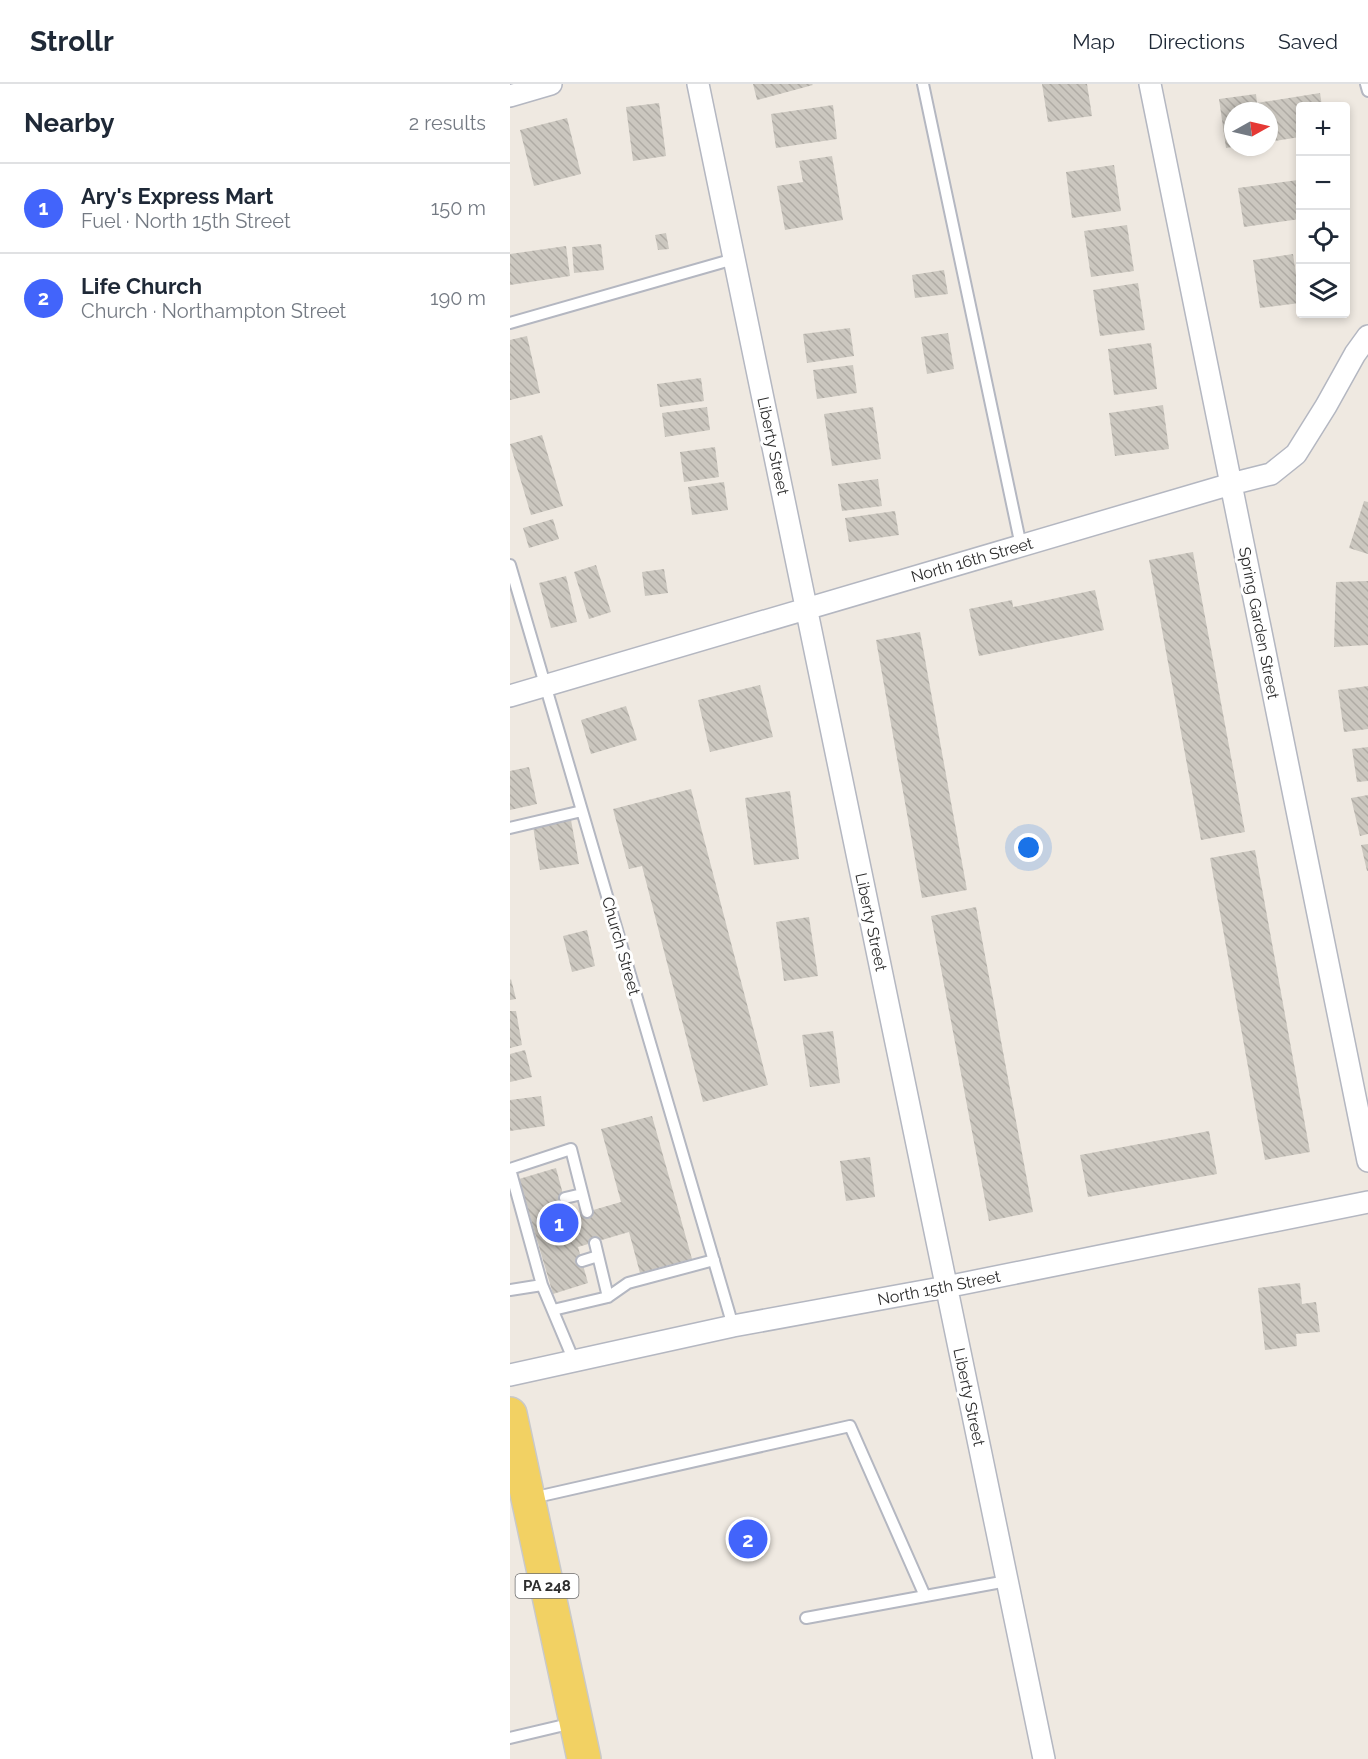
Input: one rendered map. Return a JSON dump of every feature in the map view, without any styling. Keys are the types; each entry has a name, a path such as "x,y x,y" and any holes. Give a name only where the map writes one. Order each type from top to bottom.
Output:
{"main road":[{"name":"PA 248","path":"510,1414 584,1759"}],"street":[{"path":"510,96 551,84"},
{"name":"Liberty Street","path":"698,84 1044,1759"},
{"name":"Spring Garden Street","path":"1150,84 1368,1161"},
{"name":"North 16th Street","path":"510,696 1271,474 1296,453 1368,336"},
{"name":"North 15th Street","path":"510,1375 733,1326 946,1287 1368,1203"}],"lane":[{"path":"923,84 1021,546"},
{"path":"1366,84 1368,91"},
{"path":"510,322 734,259"},
{"name":"Church Street","path":"510,565 733,1326"},
{"path":"510,828 582,811"},
{"path":"574,1361 542,1285 542,1272 534,1241 519,1208 510,1169 571,1149 587,1212"},
{"path":"565,1198 582,1194"},
{"path":"594,1243 608,1297"},
{"path":"582,1261 598,1256"},
{"path":"553,1310 608,1297 628,1283 714,1260"},
{"path":"510,1290 542,1285"},
{"path":"529,1499 850,1426 926,1596"},
{"path":"806,1618 1007,1581"},
{"path":"510,1738 577,1723"}],"building":[{"path":"753,84 812,84 813,85 757,100"},
{"path":"1042,84 1087,84 1092,116 1048,122"},
{"path":"1320,93 1321,102 1296,102 1296,138 1278,141 1278,102 1263,102"},
{"path":"1256,94 1257,102 1224,102 1224,134 1219,99"},
{"path":"659,103 666,156 633,161 626,107"},
{"path":"833,105 837,139 776,148 771,114"},
{"path":"567,118 581,174 534,186 520,130"},
{"path":"832,156 843,220 785,230 777,186 803,182 799,161"},
{"path":"1114,165 1121,211 1072,218 1066,172"},
{"path":"1296,180 1296,220 1244,227 1238,188"},
{"path":"1127,225 1134,271 1091,277 1084,231"},
{"path":"666,233 669,249 658,250 655,235"},
{"path":"601,244 604,270 574,273 572,247"},
{"path":"566,246 570,276 510,285 510,254"},
{"path":"1293,254 1296,304 1260,308 1253,260"},
{"path":"944,270 948,294 915,298 912,275"},
{"path":"1138,283 1145,330 1100,336 1093,290"},
{"path":"850,328 854,356 807,363 803,334"},
{"path":"948,333 954,369 927,374 921,337"},
{"path":"527,336 540,393 510,400 510,340"},
{"path":"1151,343 1157,389 1114,395 1108,349"},
{"path":"853,365 857,393 817,399 813,370"},
{"path":"701,378 704,401 660,407 657,384"},
{"path":"1163,405 1169,449 1115,456 1109,413"},
{"path":"707,407 710,430 665,437 662,413"},
{"path":"873,407 881,459 832,466 824,414"},
{"path":"542,435 563,506 531,515 510,444"},
{"path":"715,447 719,477 684,482 680,452"},
{"path":"878,479 882,506 842,511 838,484"},
{"path":"724,482 728,510 692,515 688,487"},
{"path":"1364,501 1368,502 1368,554 1349,548"},
{"path":"895,511 899,535 849,542 845,518"},
{"path":"553,519 559,539 529,548 523,528"},
{"path":"1193,552 1245,832 1201,840 1149,560"},
{"path":"596,565 611,612 589,619 574,572"},
{"path":"664,569 668,593 645,596 642,572"},
{"path":"566,576 577,622 551,628 539,583"},
{"path":"1368,581 1368,645 1334,647 1336,582"},
{"path":"1095,590 1104,630 979,656 969,609 1012,600 1013,607"},
{"path":"920,632 967,890 922,898 876,640"},
{"path":"760,685 773,737 710,752 698,700"},
{"path":"1368,686 1368,729 1344,732 1338,690"},
{"path":"626,706 637,740 591,754 581,720"},
{"path":"1368,747 1368,781 1357,782 1352,749"},
{"path":"529,767 537,804 510,810 510,771"},
{"path":"691,789 768,1085 703,1102 642,866 629,869 613,809"},
{"path":"790,791 799,859 754,865 745,798"},
{"path":"1368,795 1368,834 1360,836 1351,798"},
{"path":"571,820 579,864 540,870 533,826"},
{"path":"1368,844 1368,871 1367,871 1361,845"},
{"path":"1255,850 1310,1152 1265,1160 1210,858"},
{"path":"976,907 1033,1212 989,1221 931,916"},
{"path":"809,917 818,976 784,981 776,922"},
{"path":"587,930 595,966 572,972 563,936"},
{"path":"510,980 516,999 510,1000"},
{"path":"510,1011 516,1011 522,1045 510,1048"},
{"path":"833,1031 840,1083 810,1087 802,1035"},
{"path":"525,1050 532,1077 510,1082 510,1054"},
{"path":"541,1096 545,1126 510,1131 510,1100"},
{"path":"652,1116 692,1259 640,1273 629,1232 578,1247 588,1283 553,1294 519,1179 556,1168 569,1217 621,1202 601,1129"},
{"path":"1209,1131 1217,1174 1088,1197 1080,1155"},
{"path":"870,1157 875,1197 846,1201 840,1161"},
{"path":"1300,1283 1302,1304 1316,1302 1320,1332 1296,1334 1297,1346 1265,1350 1258,1288"}],"place":[{"name":"Ary's Express Mart","path":"559,1223"},
{"name":"Life Church","path":"748,1539"}]}
